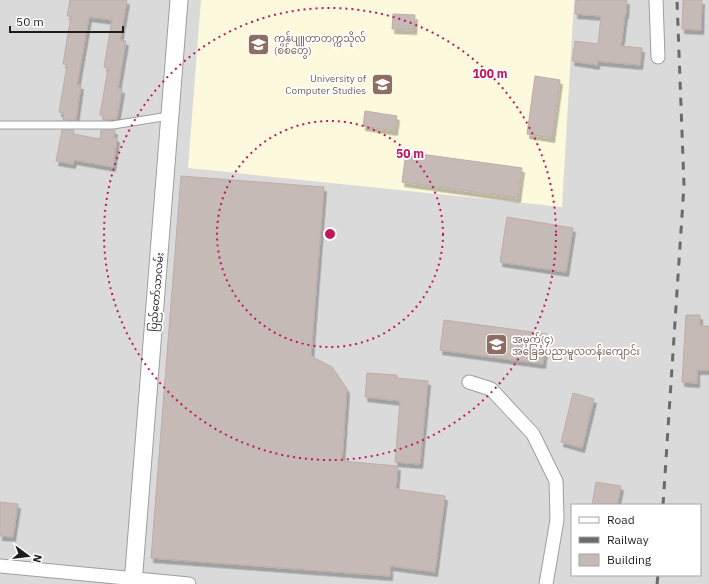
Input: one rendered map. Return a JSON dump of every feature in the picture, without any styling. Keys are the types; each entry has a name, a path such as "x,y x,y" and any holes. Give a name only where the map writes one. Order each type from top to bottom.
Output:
{"street":[{"name":"ပြည်တော်သာလမ်း","path":"133,582 179,0"},
{"path":"656,0 658,57"},
{"path":"469,382 491,389 534,434 556,481 557,520 546,584"},
{"path":"0,566 133,582 189,584"}],"lane":[{"path":"0,125 113,125 170,116"}],"shaded area":[{"path":"0,0 709,0 709,584 0,584"},
{"name":"University of Computer Studies","path":"201,0 574,0 562,207 188,168"}],"building":[{"path":"70,0 127,0 120,40 126,41 118,88 122,89 117,119 103,120 104,116 100,115 108,68 104,67 112,20 89,17 77,85 81,85 76,120 63,120 64,113 59,112 67,65 63,64 71,16 67,16"},
{"path":"576,0 627,0 621,46 642,48 640,65 597,61 597,65 572,61 575,41 598,44 601,16 575,14"},
{"path":"683,0 702,0 701,30 682,29"},
{"path":"393,14 415,15 414,30 392,29"},
{"path":"535,76 560,80 552,138 527,134"},
{"path":"365,111 397,116 395,131 363,126"},
{"path":"62,130 74,130 73,134 100,139 101,130 115,130 114,137 117,138 113,167 74,160 73,164 56,161"},
{"path":"406,152 522,168 518,198 402,182"},
{"path":"181,176 324,187 311,356 332,367 347,389 342,461 398,466 396,489 445,496 435,572 390,566 390,576 151,558"},
{"path":"507,217 573,228 566,272 500,262"},
{"path":"686,315 700,315 700,326 709,326 709,370 697,370 697,383 682,382"},
{"path":"444,320 547,334 543,364 440,350"},
{"path":"367,373 397,375 397,378 428,381 420,464 395,462 400,401 365,397"},
{"path":"573,393 594,399 582,448 561,442"},
{"path":"596,482 621,486 617,504 592,504"},
{"path":"0,502 18,504 13,537 0,536"}],"railway":[{"path":"663,504 684,185 677,0"},
{"path":"657,584 658,576"}],"place":[{"name":"ကွန်ပျူတာတက္ကသိုလ် (စစ်တွေ)","path":"258,44"},
{"name":"University of Computer Studies","path":"382,84"},
{"name":"အမှတ်(၄) အခြေခံပညာမူလတန်းကျောင်း","path":"496,345"}]}
